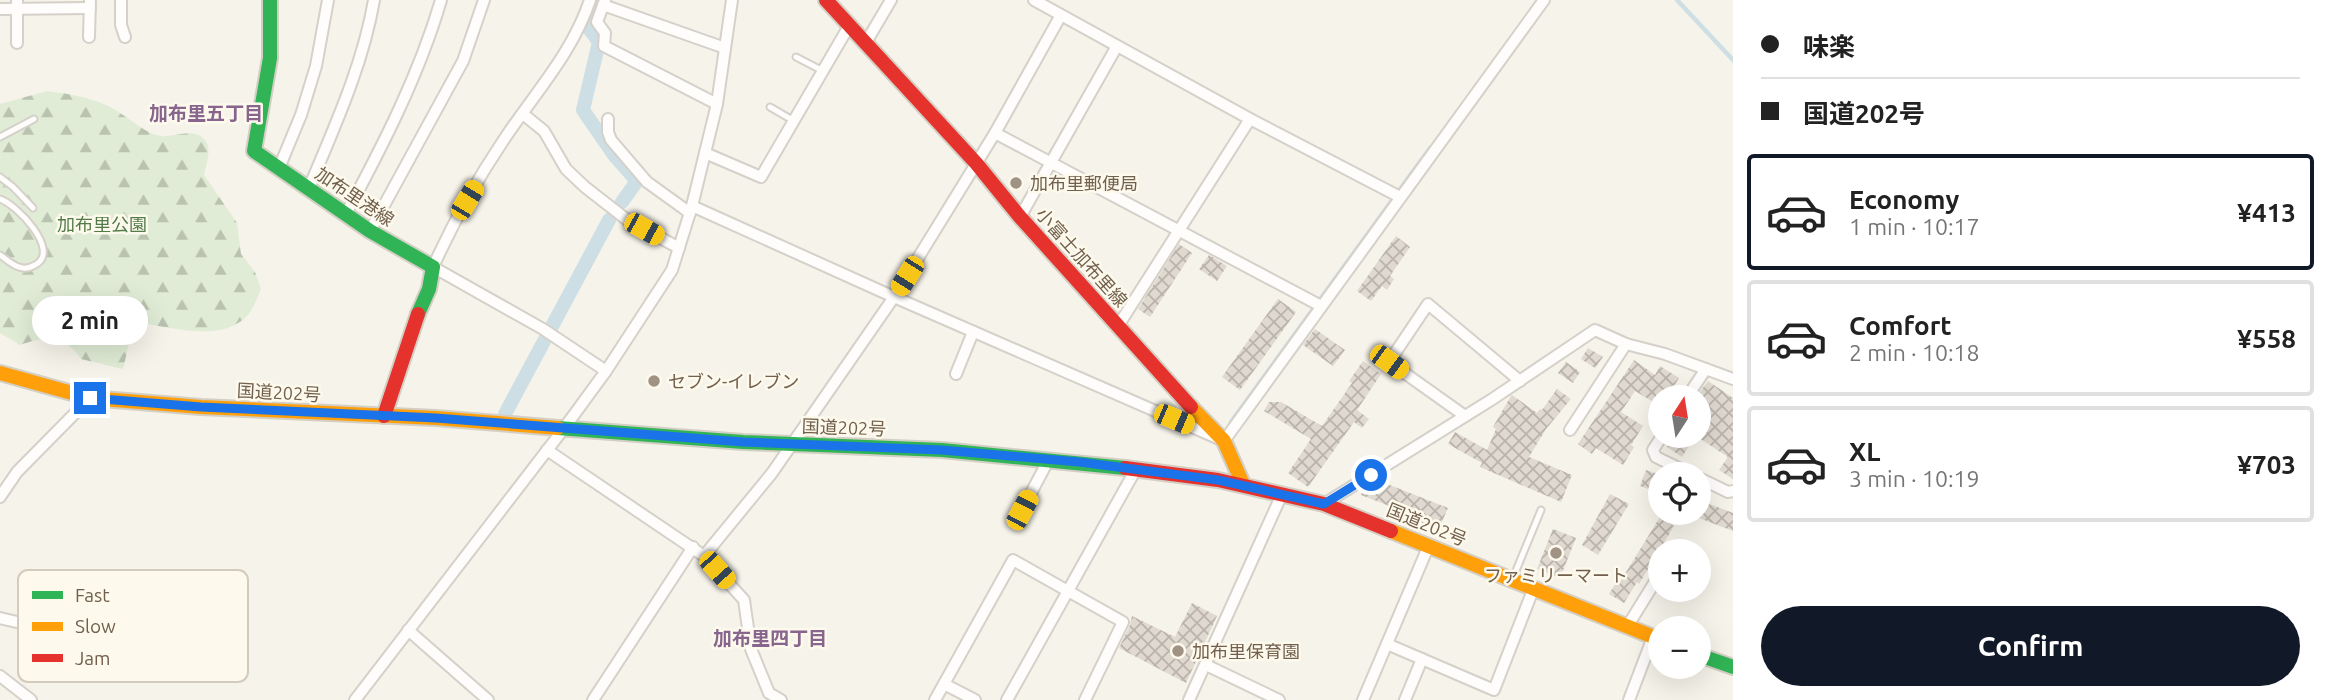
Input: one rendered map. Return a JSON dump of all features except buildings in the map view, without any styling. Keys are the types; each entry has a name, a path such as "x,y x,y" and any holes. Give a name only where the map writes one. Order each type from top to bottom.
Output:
{"main road":[{"name":"加布里港線","path":"270,0 270,58 254,151 370,231 433,267"},
{"name":"小富士加布里線","path":"826,0 976,163 1020,217 1224,441 1243,484"},
{"path":"384,416 416,318 429,289 433,267"},
{"name":"国道202号","path":"0,373 90,398 793,444 942,450 1049,459 1243,484 1324,504 1648,635"},
{"path":"1711,659 1733,667"}],"street":[{"path":"121,0 121,25 125,37"},
{"path":"279,168 301,115 316,66 328,0"},
{"path":"309,188 344,101 374,0"},
{"path":"346,214 409,89 428,44 441,0"},
{"path":"370,231 463,61 484,0"},
{"path":"590,0 583,22 564,57 504,140 453,224 433,267 547,332 607,370"},
{"path":"355,700 565,427 607,370 672,270 691,209 717,104 732,0"},
{"path":"865,44 891,0"},
{"path":"1034,0 1396,194"},
{"path":"608,119 611,140 647,182 691,209 1224,441 1317,303 1396,194 1544,0"},
{"path":"717,104 604,47 605,33 597,22 604,2 725,48"},
{"path":"17,4 17,43"},
{"path":"0,9 17,4 90,4 89,37"},
{"path":"704,556 793,444 894,297 995,133 1061,15"},
{"path":"705,153 761,177 849,26"},
{"path":"1020,217 1117,46"},
{"path":"523,114 544,131 566,169 585,187 626,219 679,248"},
{"path":"1118,326 1250,118"},
{"path":"995,133 1317,303"},
{"path":"1465,416 1389,362 1428,304 1520,381"},
{"path":"1324,504 1520,381 1595,330 1626,344 1665,354 1733,379"},
{"path":"956,374 973,332"},
{"path":"1570,430 1626,344"},
{"path":"1695,385 1706,369"},
{"path":"0,497 17,472 90,398"},
{"path":"1654,448 1656,457 1667,462"},
{"path":"547,450 704,556 744,600 751,649 769,693 781,700"},
{"path":"1022,510 1049,459"},
{"path":"1007,700 1136,469"},
{"path":"1711,484 1728,492 1733,491"},
{"path":"1189,700 1282,494"},
{"path":"1363,700 1429,545"},
{"path":"593,700 693,547"},
{"path":"935,700 1013,560 1123,622 1085,700"},
{"path":"1387,643 1494,690 1533,590"},
{"path":"1627,627 1648,593"},
{"path":"0,618 18,622"},
{"path":"408,630 488,700"},
{"path":"1405,700 1422,659"},
{"path":"1629,700 1648,659"},
{"path":"1206,665 1279,700"},
{"path":"0,676 31,700"},
{"path":"944,684 975,700"}],"lane":[{"path":"796,57 822,71"},
{"path":"770,107 794,121"},
{"path":"0,137 34,119"},
{"path":"0,177 33,208"},
{"path":"0,199 11,204 39,237 44,244 45,253 40,262 31,268 21,268 0,255"},
{"path":"1512,581 1541,510"}],"green space":[{"name":"加布里公園","path":"47,91 79,96 102,104 156,135 187,133 199,135 204,139 208,151 204,175 237,223 241,254 255,272 261,289 253,308 245,318 234,326 207,331 134,322 123,369 81,359 61,341 46,339 20,345 0,333 0,104"}],"waterway":[{"path":"598,0 588,27 599,42 583,110 614,155 637,181 622,202"},
{"path":"1677,0 1733,60"},
{"path":"1231,422 1430,148"},
{"path":"505,414 609,220"}],"traffic: fast":[{"path":"270,0 270,58 254,151 370,231 433,267 429,289 418,314"},
{"path":"558,428 743,442 942,450 1125,468"},
{"path":"1711,659 1733,667"}],"traffic: slow":[{"path":"0,373 90,398 201,407 436,418 558,428"},
{"path":"1191,407 1224,441 1243,484"},
{"path":"1391,531 1648,635"}],"traffic: jam":[{"path":"826,0 976,163 1020,217 1191,407"},
{"path":"384,416 418,314"},
{"path":"1125,468 1218,480 1324,504 1391,531"}],"place":[{"name":"加布里郵便局","path":"1016,183"},
{"name":"セブン-イレブン","path":"654,381"},
{"name":"ファミリーマート","path":"1556,553"},
{"name":"加布里保育園","path":"1178,651"}],"district":[{"name":"加布里五丁目","path":"206,113"},
{"name":"加布里四丁目","path":"770,638"}],"route":[{"path":"90,398 201,407 436,418 743,442 942,450 1079,462 1218,480 1324,504 1371,475"}]}
